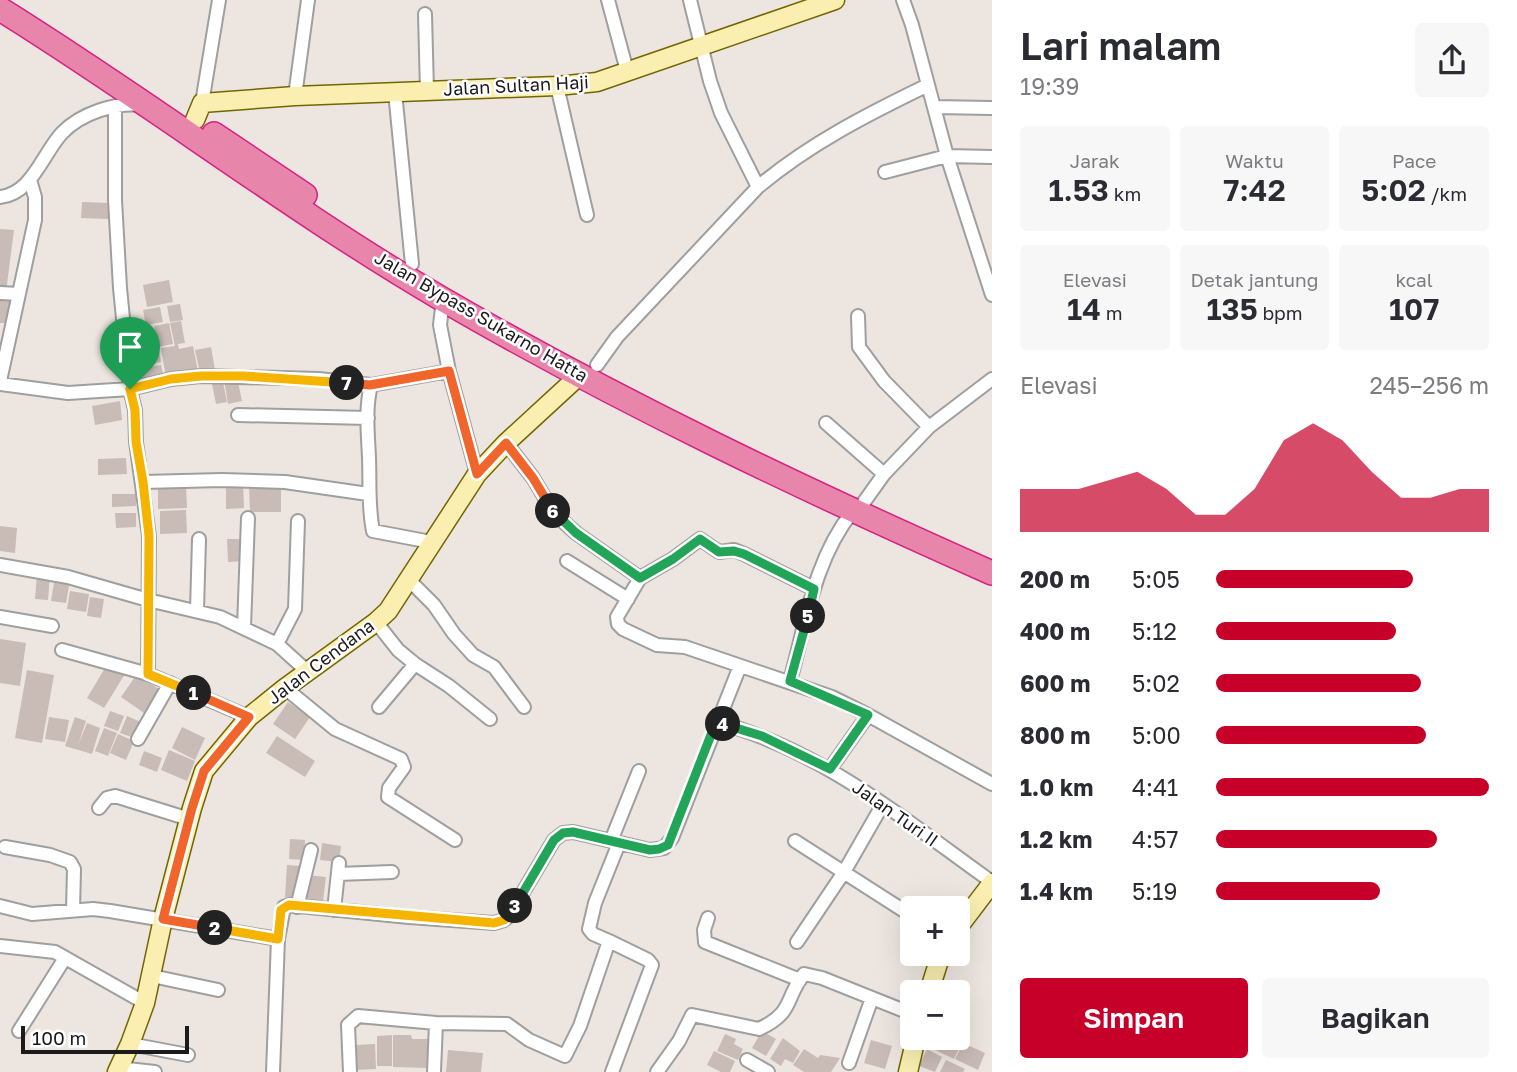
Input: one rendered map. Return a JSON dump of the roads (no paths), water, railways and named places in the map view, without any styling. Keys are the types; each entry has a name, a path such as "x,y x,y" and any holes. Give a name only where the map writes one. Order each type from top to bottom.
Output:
{"highway":[{"name":"Jalan Bypass Sukarno Hatta","path":"14,0 199,112 320,205 412,264 589,370"},
{"name":"Jalan Bypass Sukarno Hatta","path":"0,9 105,76 267,188 443,299 750,446 859,506 992,573"},
{"name":"Jalan Bypass Sukarno Hatta","path":"859,506 992,557"}],"street":[{"path":"199,112 219,0"},
{"path":"295,96 307,0"},
{"path":"608,0 627,71"},
{"path":"690,0 721,113 758,187"},
{"name":"Jalan Sultan Haji","path":"199,112 295,96 557,86 597,82 702,46 801,5 835,0"},
{"path":"903,0 947,156 992,295"},
{"path":"425,14 427,91"},
{"path":"589,370 758,187 781,168 863,116 928,85"},
{"path":"557,86 587,215"},
{"path":"395,92 412,264"},
{"path":"0,197 19,190 30,180 63,132 86,116 133,104 146,106"},
{"path":"115,107 118,265 130,389 149,536 148,674"},
{"path":"935,107 992,108"},
{"path":"885,172 947,156 992,157"},
{"path":"30,180 36,210 1,376 68,393 130,389 171,379 201,376 319,380 370,385 449,371"},
{"path":"0,293 19,295"},
{"path":"443,299 440,326 449,371 477,474"},
{"path":"858,316 859,347 884,381 929,427"},
{"name":"Jalan Cendana","path":"117,1070 145,1003 163,919 204,771 249,717 388,611 477,474 506,443 589,370"},
{"path":"790,681 814,589 829,547 884,474 929,427 992,379"},
{"path":"370,385 367,401 368,494 374,532 431,542"},
{"path":"238,415 368,418"},
{"path":"826,423 884,474"},
{"path":"506,443 533,478 554,513 576,533 640,578"},
{"path":"143,482 274,481 368,494"},
{"path":"244,627 248,518"},
{"path":"277,644 292,616 296,601 298,521"},
{"path":"814,589 744,554 734,551 717,552 700,539 640,578 617,617 618,624 657,645 685,647 790,681 868,715 992,784"},
{"path":"197,610 199,540"},
{"path":"567,561 628,599"},
{"path":"0,565 68,577 148,600 197,610 244,627 277,644 308,672"},
{"path":"407,578 434,605 473,655 494,667 524,707"},
{"path":"0,617 52,626"},
{"path":"376,622 398,650 490,719"},
{"path":"62,650 148,674 249,717"},
{"path":"379,708 415,664"},
{"path":"273,1072 278,939 282,908 289,905 499,922 509,916 559,835 573,832 650,850 668,845 740,666"},
{"path":"138,740 170,683"},
{"path":"285,688 334,729 401,759 404,767 389,788 388,797 455,840"},
{"path":"830,769 868,715"},
{"name":"Jalan Turi II","path":"716,722 762,736 830,769 992,882"},
{"path":"612,1072 652,965 648,960 593,934 589,929 595,903 639,771"},
{"path":"99,808 107,798 115,796 189,819"},
{"path":"797,942 845,872 883,804"},
{"path":"795,841 900,908"},
{"path":"5,846 70,862 74,869 73,910"},
{"path":"298,906 311,850"},
{"path":"334,910 338,869 392,872"},
{"path":"970,912 992,882"},
{"path":"0,906 32,914 73,910 110,911 278,939"},
{"path":"708,918 704,930 705,942 800,980"},
{"path":"350,1072 348,1029 355,1017 436,1023 507,1024 529,1040 565,1056 580,1026 609,941"},
{"path":"1,949 49,950 145,1003"},
{"path":"19,1031 65,958"},
{"path":"657,1072 679,1041 692,1015 759,1029 782,1015 802,975 806,974 900,1009"},
{"path":"152,976 218,990"},
{"path":"849,1063 872,998"},
{"path":"434,1072 436,1023"},
{"path":"130,1044 188,1055"},
{"path":"908,1072 913,1050"},
{"path":"747,1060 768,1072"},
{"path":"117,1070 155,1072"}]}
